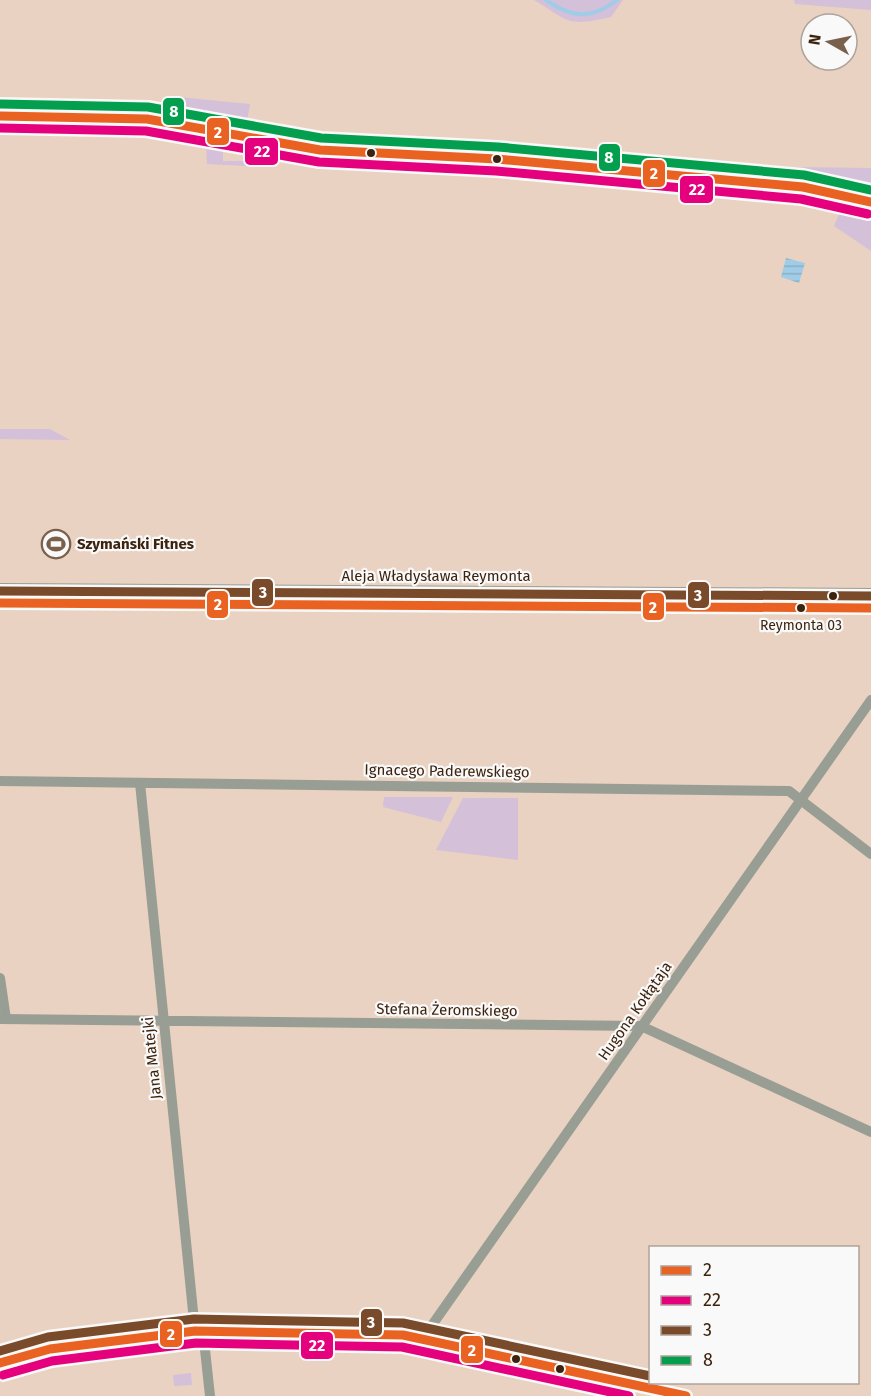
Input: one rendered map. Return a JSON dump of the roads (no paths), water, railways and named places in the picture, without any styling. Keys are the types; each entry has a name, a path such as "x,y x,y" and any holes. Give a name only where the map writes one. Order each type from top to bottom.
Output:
{"street":[{"path":"0,116 147,119 320,150 501,159 803,186 871,202"},
{"name":"Aleja Władysława Reymonta","path":"0,588 871,593"},
{"name":"Aleja Władysława Reymonta","path":"0,603 871,608"},
{"name":"Hugona Kołłątaja","path":"423,1338 871,700"},
{"name":"Ignacego Paderewskiego","path":"0,781 789,791 871,854"},
{"name":"Jana Matejki","path":"140,783 199,1331 210,1396"},
{"path":"0,978 3,1019"},
{"name":"Stefana Żeromskiego","path":"3,1019 641,1026 871,1132"},
{"path":"0,1363 50,1348 199,1331 404,1335 686,1396"},
{"path":"606,1396 609,1379"}],"water":[{"path":"786,258 805,263 799,283 781,277"}],"waterway":[{"path":"546,0 564,10 582,14 599,11 617,0"}],"place":[{"name":"Szymański Fitnes","path":"56,544"},
{"name":"Reymonta 03","path":"801,608"}]}
